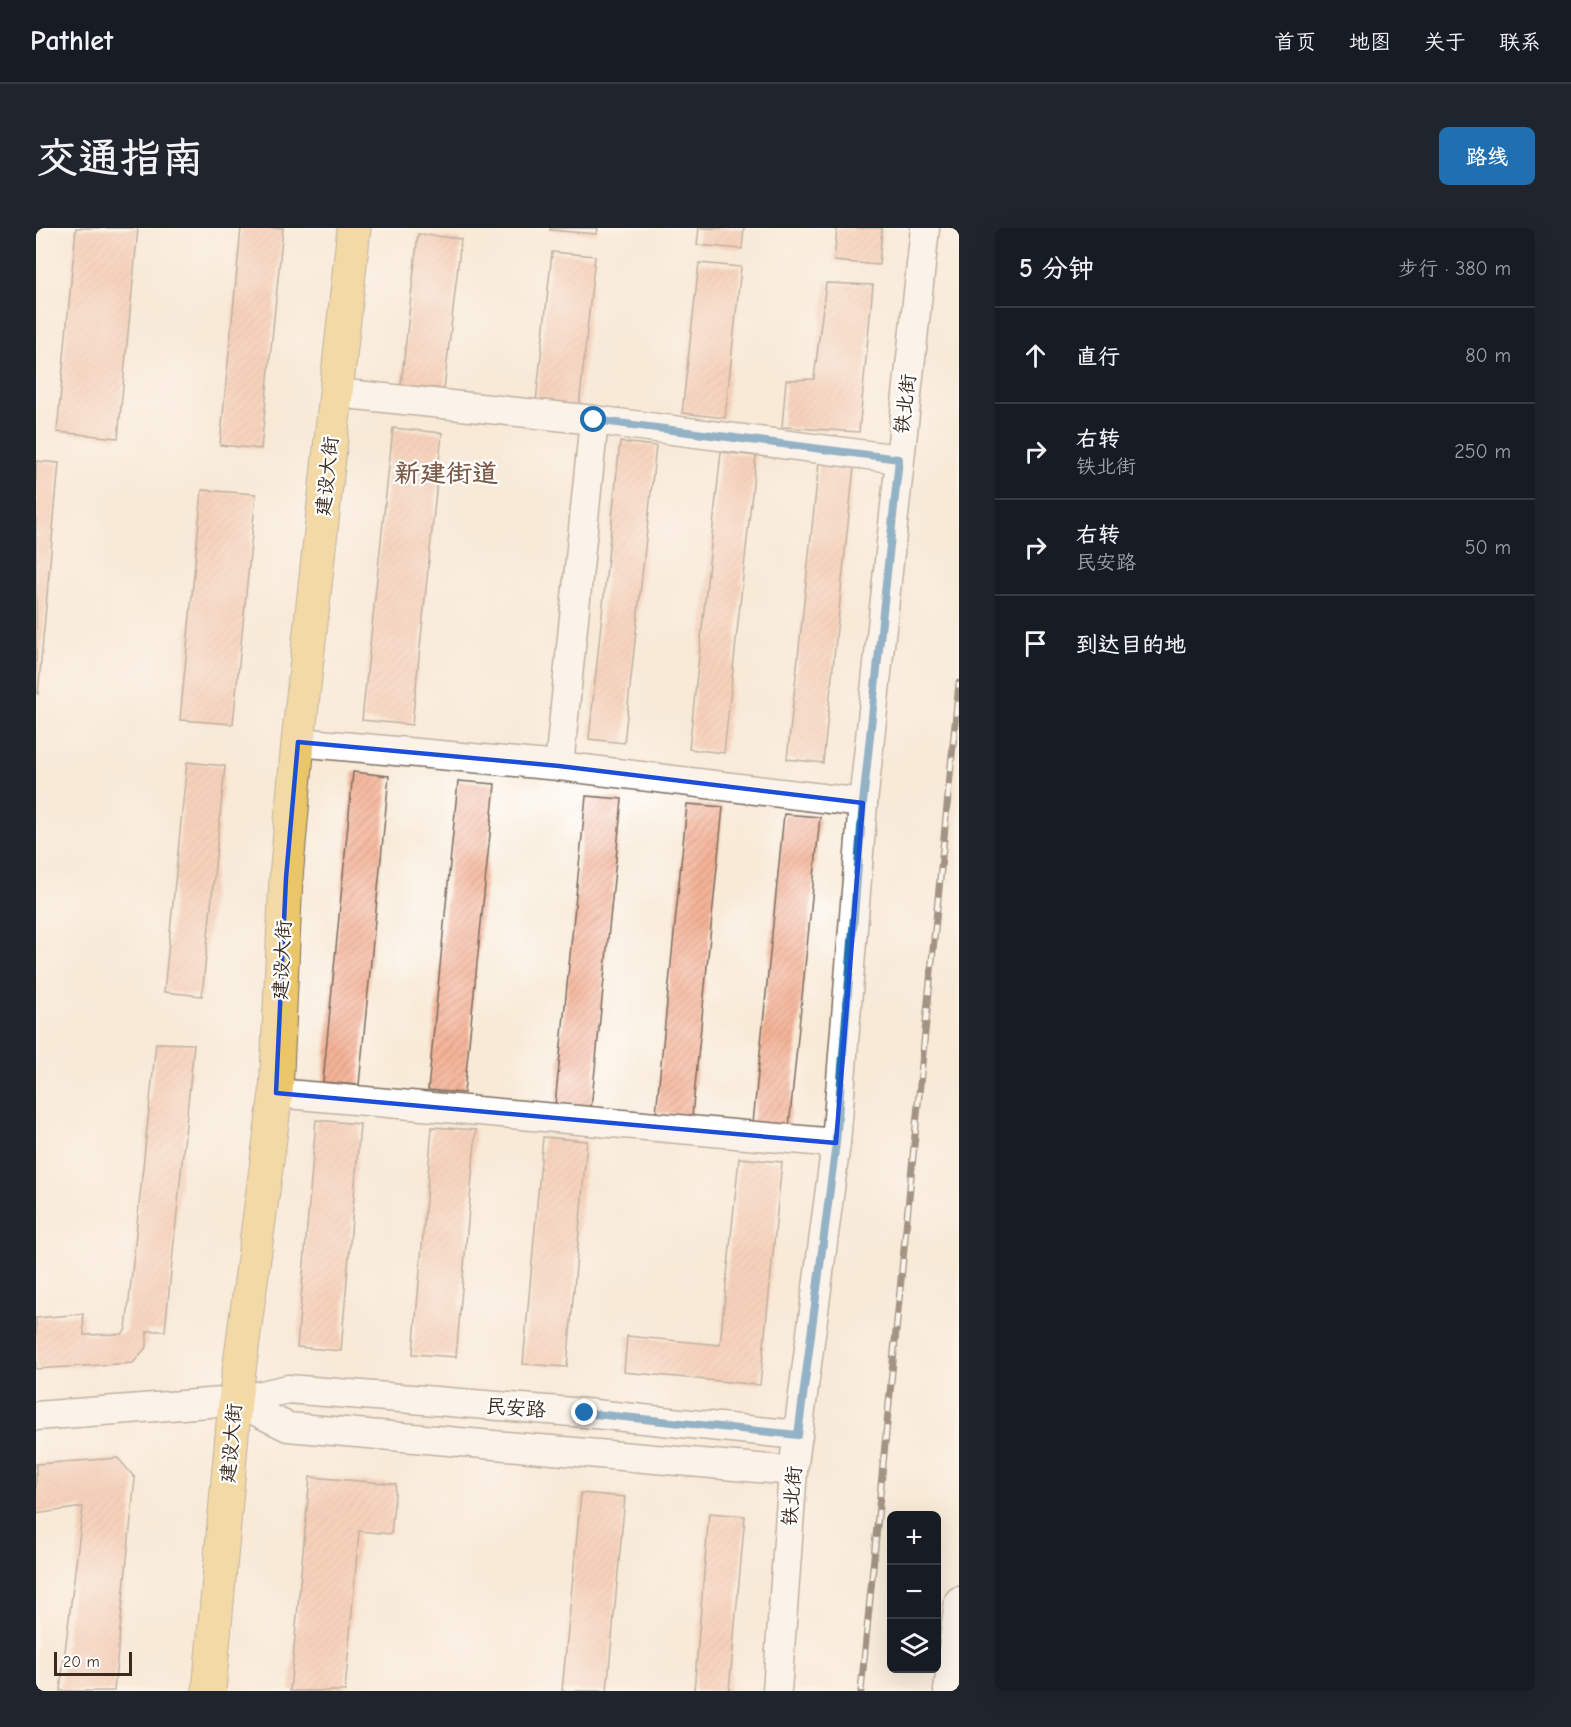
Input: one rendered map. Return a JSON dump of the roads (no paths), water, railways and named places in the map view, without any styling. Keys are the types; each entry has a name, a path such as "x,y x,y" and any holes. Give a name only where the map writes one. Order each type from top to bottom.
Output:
{"main road":[{"name":"建设大街","path":"209,1691 235,1401 276,1093 286,878 298,742 354,228"}],"street":[{"name":"铁北街","path":"777,1691 793,1472 836,1143 863,803 925,228"},
{"path":"337,393 594,420 899,459"},
{"path":"559,766 594,420"},
{"path":"298,742 559,766 863,803"},
{"path":"276,1093 836,1143"},
{"name":"民安路","path":"36,1416 235,1401 288,1389 585,1413 798,1435"},
{"name":"民安路","path":"235,1401 288,1427 793,1472"},
{"path":"948,1691 959,1601"}],"railway":[{"path":"861,1691 959,683"}],"district":[{"name":"新建街道","path":"446,474"}]}
